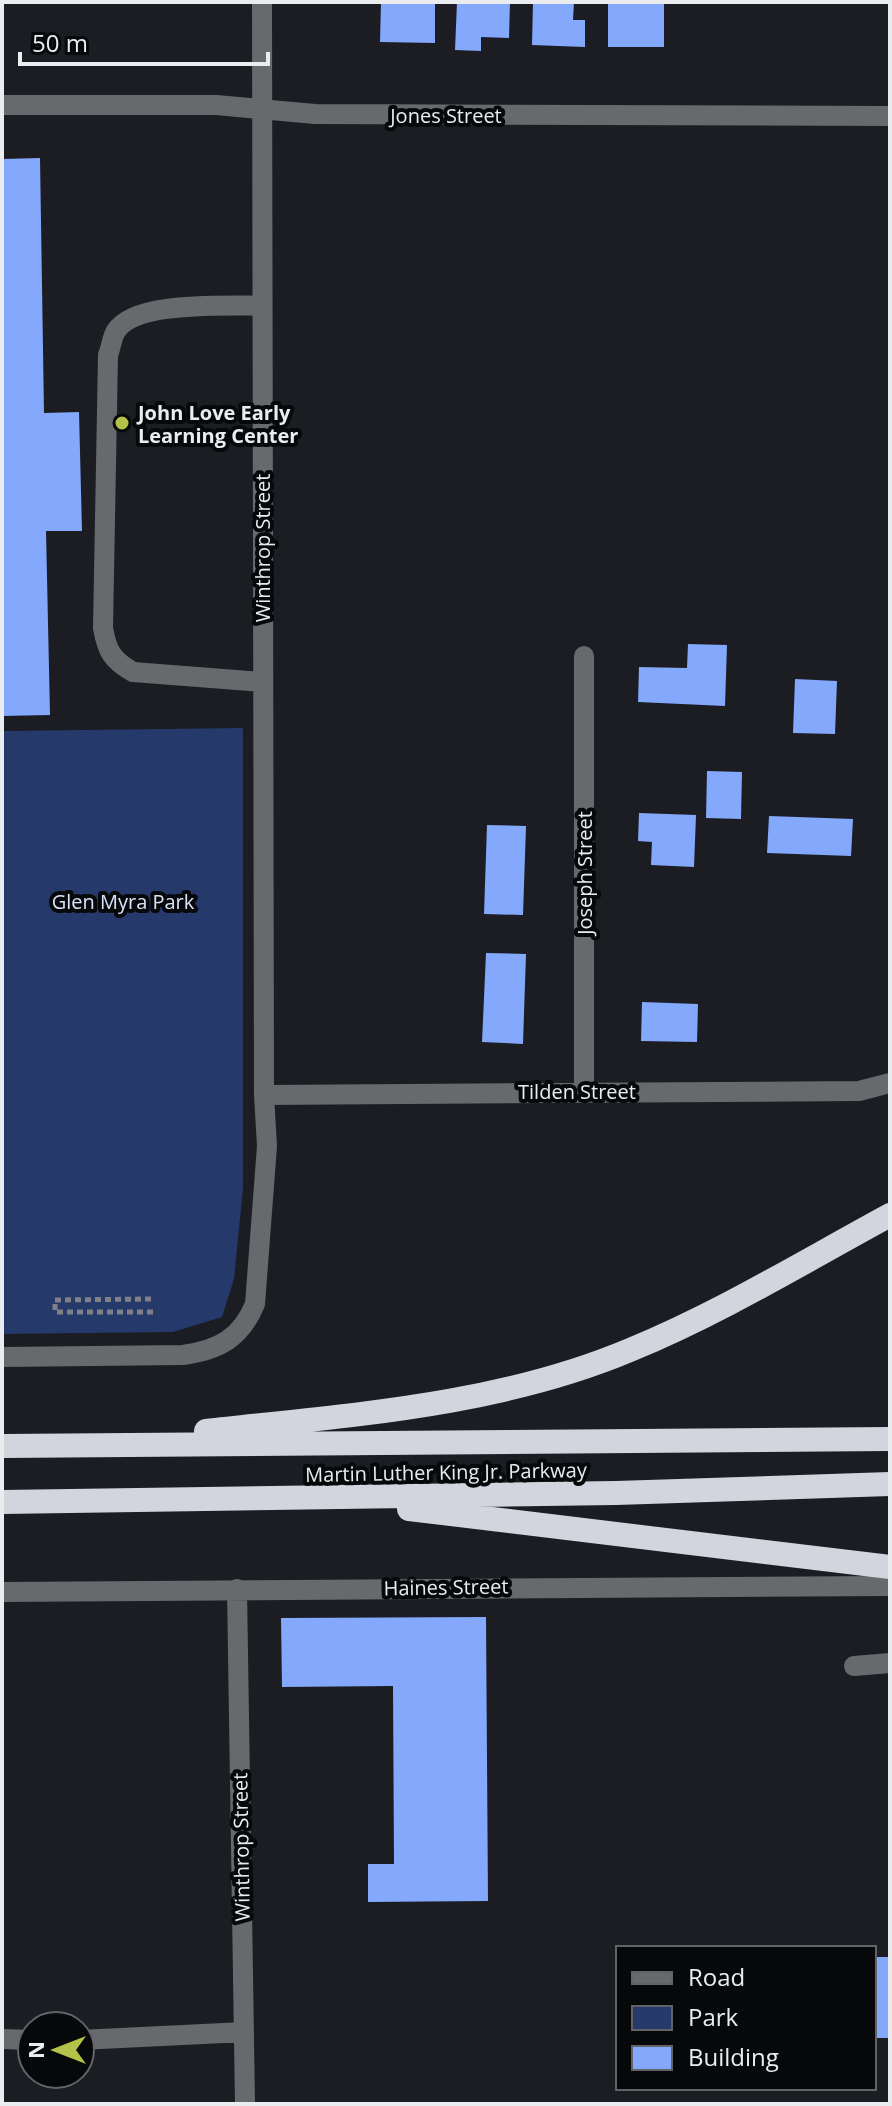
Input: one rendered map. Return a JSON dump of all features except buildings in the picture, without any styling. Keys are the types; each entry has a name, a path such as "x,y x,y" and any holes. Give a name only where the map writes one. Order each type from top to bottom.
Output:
{"highway":[{"path":"82,1445 437,1403 563,1373 629,1351 694,1320 890,1215"},
{"name":"Martin Luther King Jr. Parkway","path":"2,1446 890,1439"},
{"name":"Martin Luther King Jr. Parkway","path":"2,1502 323,1498 890,1484"},
{"path":"323,1498 890,1567"}],"street":[{"name":"Winthrop Street","path":"262,2 264,1095"},
{"name":"Jones Street","path":"2,105 216,105 346,114 890,116"},
{"path":"261,305 156,310 135,316 117,330 108,355 103,628 107,650 117,663 133,672 262,682"},
{"name":"Joseph Street","path":"584,656 584,1091"},
{"name":"Tilden Street","path":"264,1095 859,1091 890,1083"},
{"path":"2,1357 183,1355 210,1352 230,1341 248,1322 255,1304 267,1146 264,1095"},
{"name":"Haines Street","path":"2,1592 581,1587 705,1590 890,1586"},
{"name":"Winthrop Street","path":"237,1589 245,2104"},
{"path":"854,1666 890,1663"},
{"path":"96,2039 244,2032"}],"path":[{"path":"151,1299 55,1300 55,1312 154,1312"}],"green space":[{"name":"Glen Myra Park","path":"243,728 243,1188 234,1279 222,1317 173,1332 2,1334 2,731"}],"place":[{"name":"John Love Early Learning Center","path":"122,423"}]}
